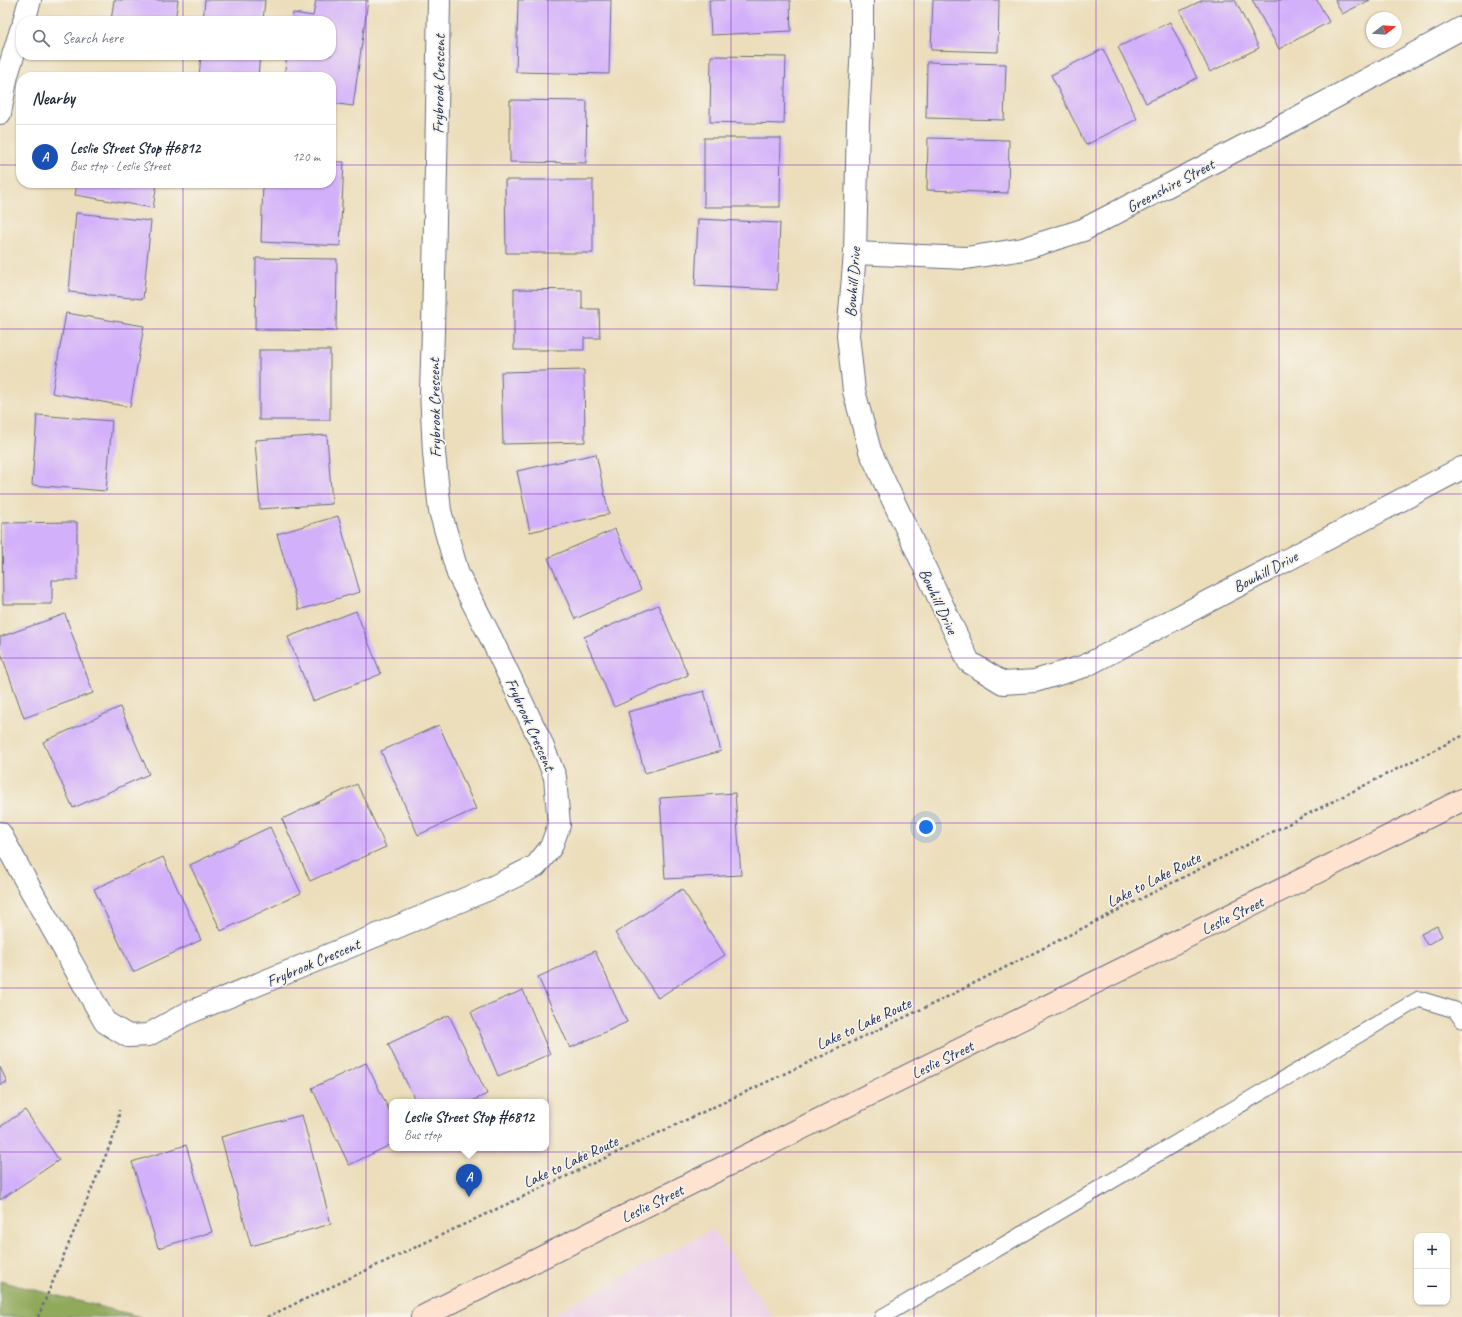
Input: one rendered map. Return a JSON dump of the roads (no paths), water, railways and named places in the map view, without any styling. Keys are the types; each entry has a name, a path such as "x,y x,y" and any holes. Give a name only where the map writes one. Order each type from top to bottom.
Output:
{"main road":[{"name":"Leslie Street","path":"422,1317 446,1312 1462,800"}],"street":[{"path":"25,16 30,0"},
{"name":"Frybrook Crescent","path":"0,833 105,1022 128,1036 148,1035 186,1014 489,889 536,866 551,847 559,825 555,777 541,742 491,638 458,574 440,511 434,454 430,391 433,323 439,0"},
{"name":"Bowhill Drive","path":"862,0 862,44 854,253 848,335 854,391 870,451 969,662 1003,683 1035,681 1085,666 1462,468"},
{"name":"Greenshire Street","path":"854,253 966,258 1023,249 1083,230 1282,126 1462,28"},
{"path":"0,113 7,75 16,46"}],"lane":[{"path":"882,1317 1419,999 1455,1010 1462,1020"}],"place":[{"name":"Leslie Street Stop #6812","path":"469,1197"}]}
